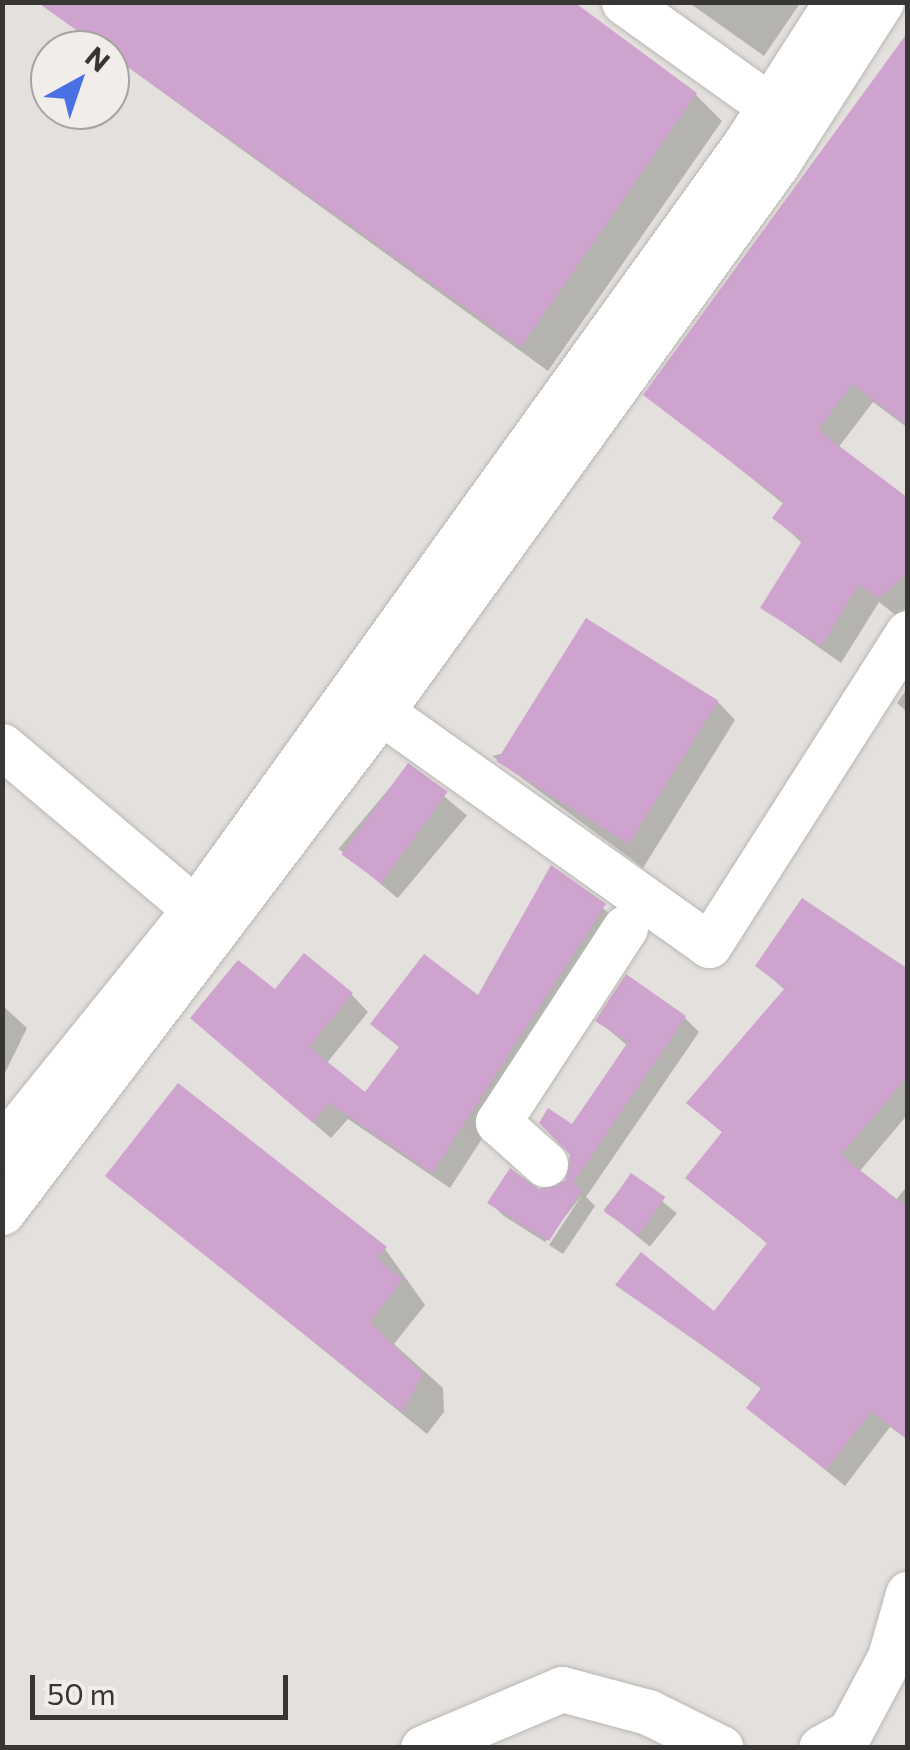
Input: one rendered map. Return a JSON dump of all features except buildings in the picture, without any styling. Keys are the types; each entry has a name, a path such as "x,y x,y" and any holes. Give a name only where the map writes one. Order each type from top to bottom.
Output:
{"street":[{"path":"624,2 770,106"},
{"path":"2,1212 367,702 770,106 836,2"},
{"path":"2,1148 367,702 778,164 881,2"},
{"path":"367,702 635,914 709,945 908,633"},
{"path":"2,746 196,909"},
{"path":"545,1164 498,1122 635,914"},
{"path":"821,1748 850,1732 890,1657 908,1594"},
{"path":"422,1748 562,1689 648,1712 721,1748"}]}
